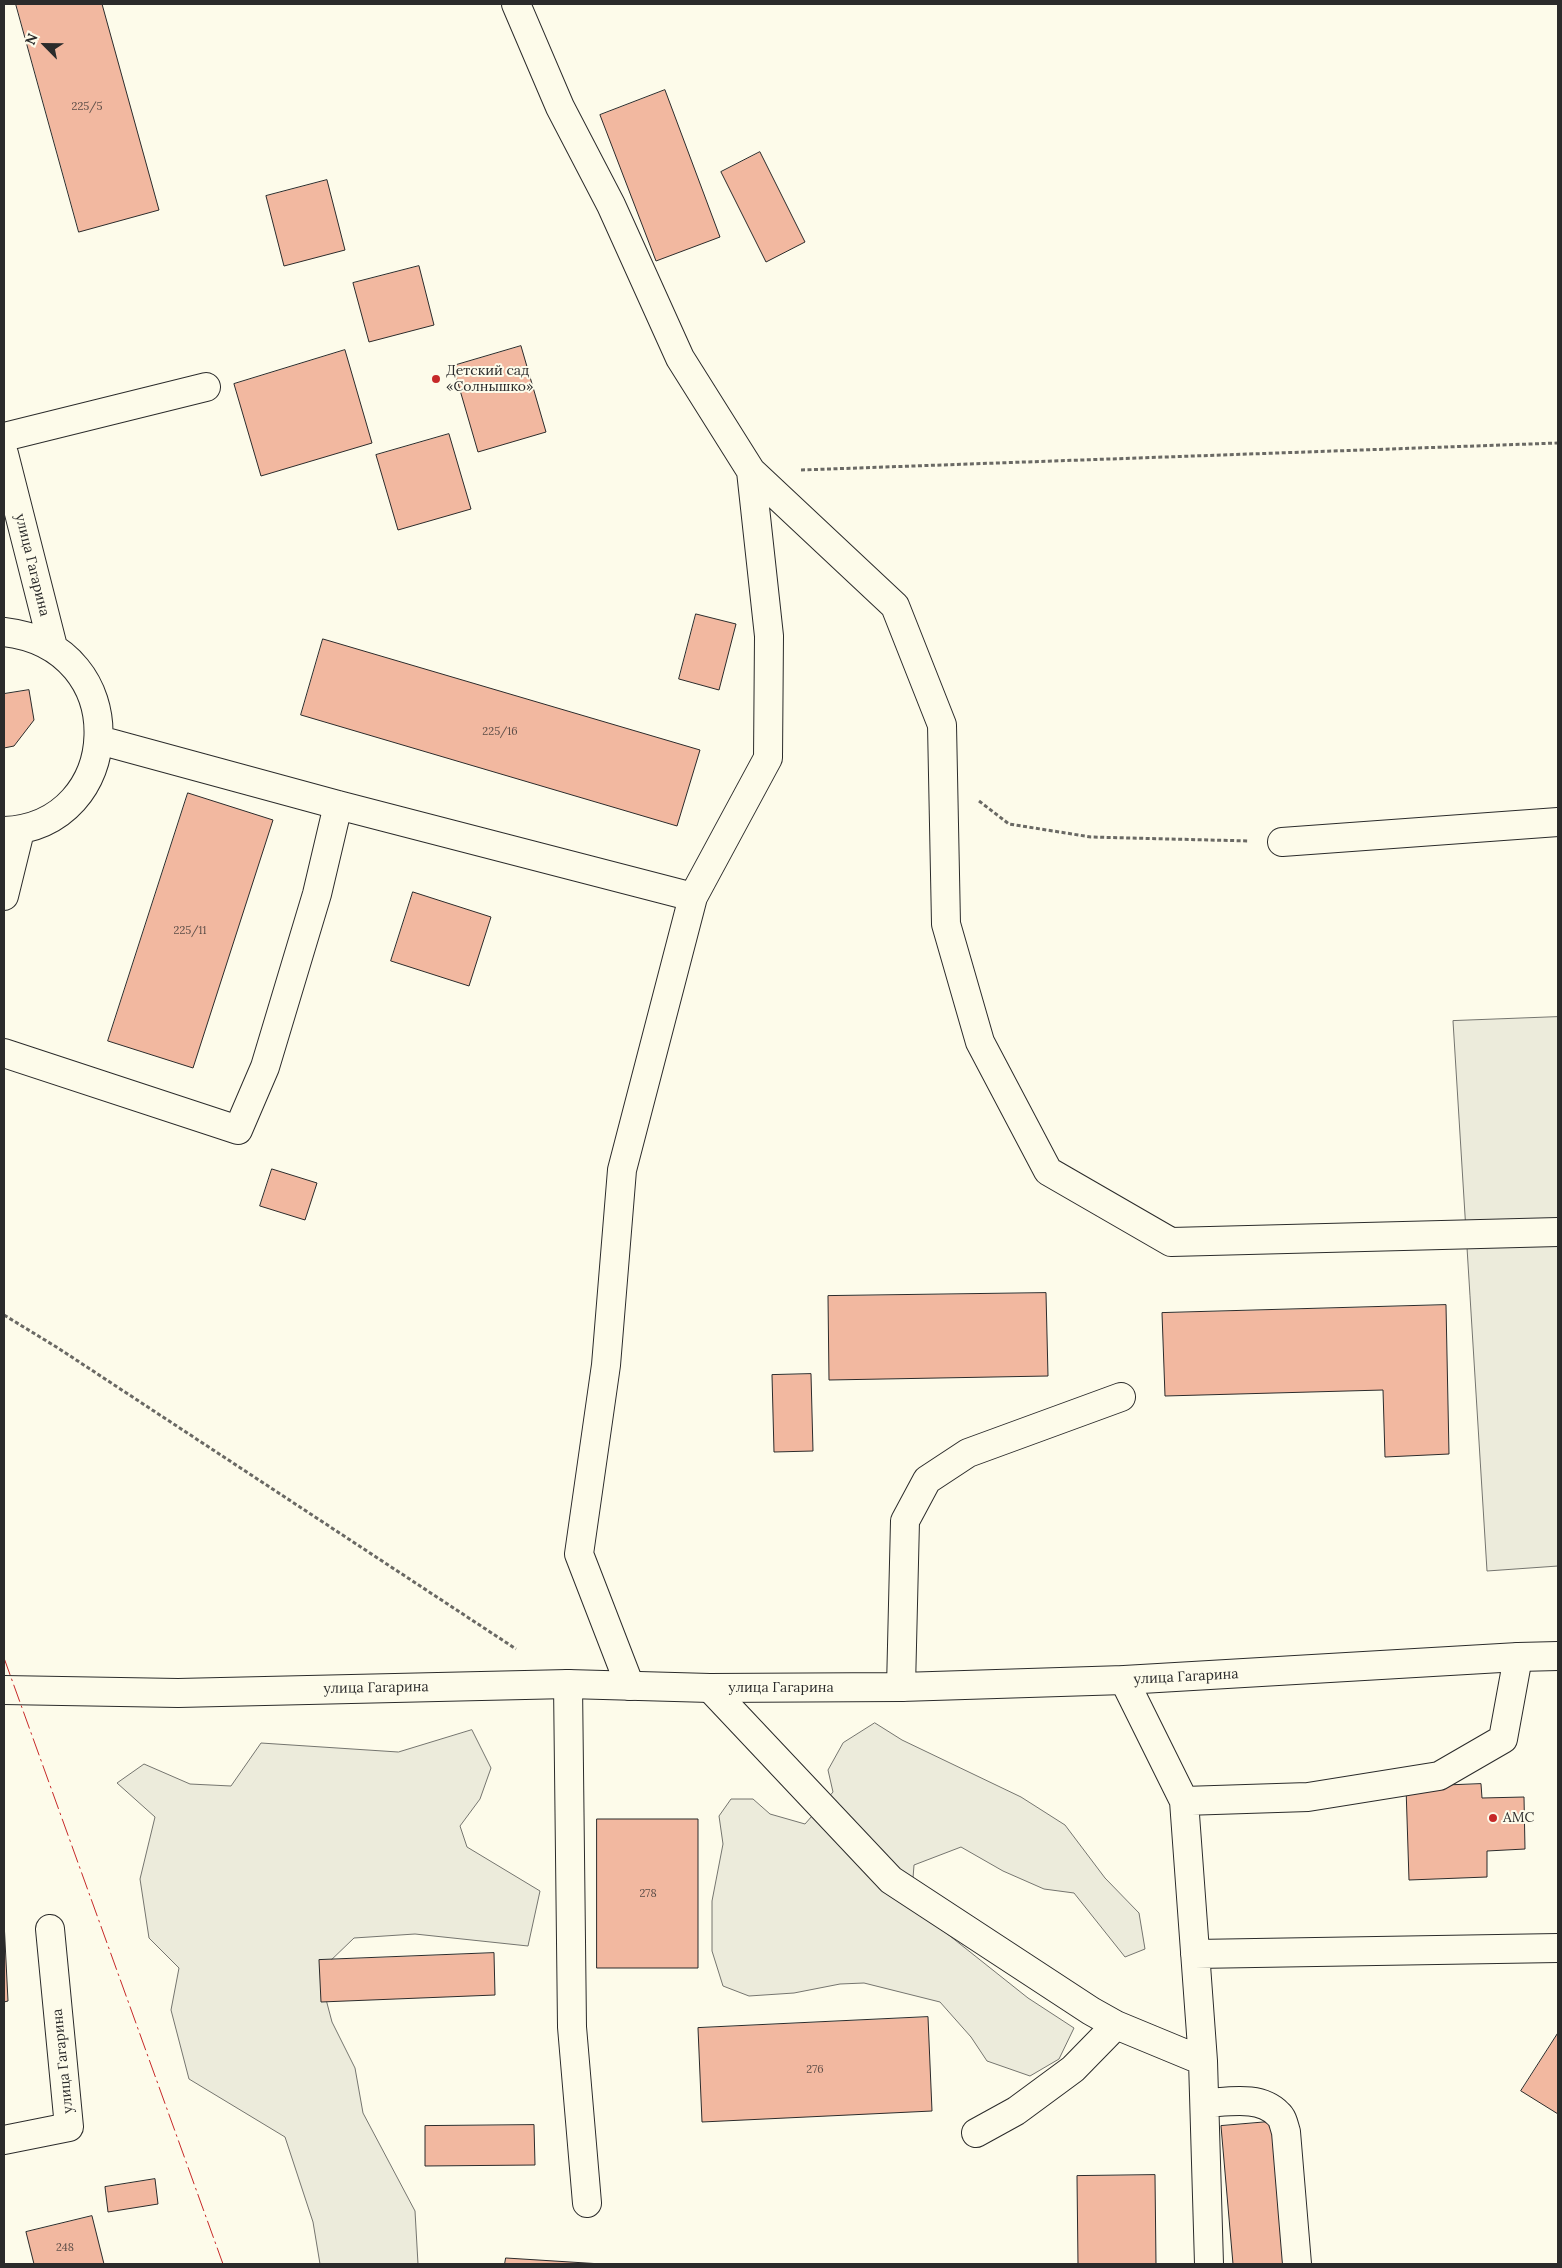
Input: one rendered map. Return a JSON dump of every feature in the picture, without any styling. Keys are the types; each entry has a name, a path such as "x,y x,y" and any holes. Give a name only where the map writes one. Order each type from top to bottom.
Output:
{"main road":[{"path":"516,4 560,107 611,205 680,358 751,471 894,606 942,725 946,924 980,1042 1048,1171 1171,1242 1558,1232"},
{"path":"4,438 206,387"},
{"name":"улица Гагарина","path":"4,454 53,647"},
{"path":"630,1686 579,1554 606,1365 622,1170 693,897 768,758 769,636 751,471"},
{"path":"4,632 26,634 53,647 74,664 89,687 98,713 99,740 94,766 82,788 66,808 44,822 12,831 4,896"},
{"path":"99,740 338,806 693,897"},
{"path":"4,1053 238,1130 265,1067 317,894 338,806"},
{"path":"1282,842 1558,822"},
{"path":"901,1687 905,1521 927,1480 968,1453 1121,1397"},
{"name":"улица Гагарина","path":"4,1690 178,1693 568,1684 710,1688 901,1687 1124,1680 1558,1656"},
{"path":"1184,1801 1308,1797 1439,1776 1503,1739 1518,1657"},
{"path":"1124,1680 1184,1801 1203,2061 1209,2264"},
{"path":"568,1684 572,2027 587,2203"},
{"path":"710,1688 891,1880 1116,2025 1203,2061"},
{"name":"улица Гагарина","path":"4,2140 69,2127 50,1929"},
{"path":"1196,1954 1558,1948"},
{"path":"976,2133 1016,2111 1073,2069 1116,2025"},
{"path":"1204,2103 1247,2101 1267,2105 1280,2115 1286,2132 1297,2264"}],"path":[{"path":"751,471 1558,443"},
{"path":"943,773 1009,824 1091,838 1282,842"},
{"path":"4,1315 75,1359 519,1651"}],"shaded area":[{"path":"1558,1017 1558,1566 1487,1571 1453,1021"},
{"path":"875,1723 902,1740 1021,1797 1065,1825 1105,1878 1139,1913 1145,1949 1125,1957 1074,1893 1044,1889 1003,1871 961,1847 914,1865 911,1905 1028,1998 1074,2028 1059,2059 1030,2076 987,2061 971,2037 940,2002 864,1983 840,1984 794,1993 749,1996 723,1986 712,1951 712,1901 723,1844 719,1816 731,1799 753,1799 770,1814 805,1824 833,1792 828,1770 843,1743"},
{"path":"472,1730 491,1768 480,1799 460,1826 467,1847 540,1891 528,1946 415,1934 354,1938 327,1964 323,1988 332,2022 355,2068 363,2113 415,2211 418,2264 320,2264 313,2222 285,2137 189,2079 171,2010 179,1968 149,1938 140,1879 155,1817 117,1783 144,1764 190,1784 231,1786 261,1743 398,1752"}],"building":[{"path":"16,4 102,4 159,210 79,232"},
{"path":"665,90 720,237 656,261 600,115"},
{"path":"760,152 805,242 766,262 721,172"},
{"path":"327,180 345,250 284,266 266,196"},
{"path":"419,266 434,325 369,342 353,283"},
{"path":"521,346 546,432 478,452 453,366"},
{"path":"345,350 372,443 261,476 234,384"},
{"path":"449,434 471,509 398,530 376,455"},
{"path":"696,614 736,624 719,690 679,679"},
{"path":"323,639 700,750 677,826 301,715"},
{"path":"29,690 34,720 14,746 4,748 4,694"},
{"path":"188,793 273,820 193,1068 108,1041"},
{"path":"413,892 491,917 469,986 391,961"},
{"path":"272,1169 317,1183 305,1220 260,1206"},
{"path":"1046,1293 1048,1376 829,1380 828,1296"},
{"path":"1446,1305 1449,1454 1385,1457 1383,1390 1165,1396 1162,1313"},
{"path":"811,1374 813,1451 774,1452 772,1375"},
{"path":"1481,1784 1482,1798 1524,1797 1525,1849 1487,1851 1487,1877 1409,1880 1406,1787"},
{"path":"597,1819 698,1819 698,1968 597,1968"},
{"path":"4,1921 8,2001 4,2002"},
{"path":"494,1953 495,1995 321,2002 319,1960"},
{"path":"928,2017 932,2111 702,2122 698,2028"},
{"path":"1558,2033 1558,2114 1521,2091"},
{"path":"1280,2121 1292,2264 1233,2264 1221,2126"},
{"path":"534,2125 535,2165 425,2166 425,2126"},
{"path":"1155,2175 1156,2264 1078,2264 1077,2176"},
{"path":"155,2179 158,2204 108,2212 105,2187"},
{"path":"92,2216 104,2264 34,2264 26,2232"},
{"path":"506,2258 602,2264 505,2264"}],"power":[{"path":"4,1658 223,2264"}],"place":[{"name":"Детский сад «Солнышко»","path":"436,379"},
{"name":"AMC","path":"1493,1818"}]}
